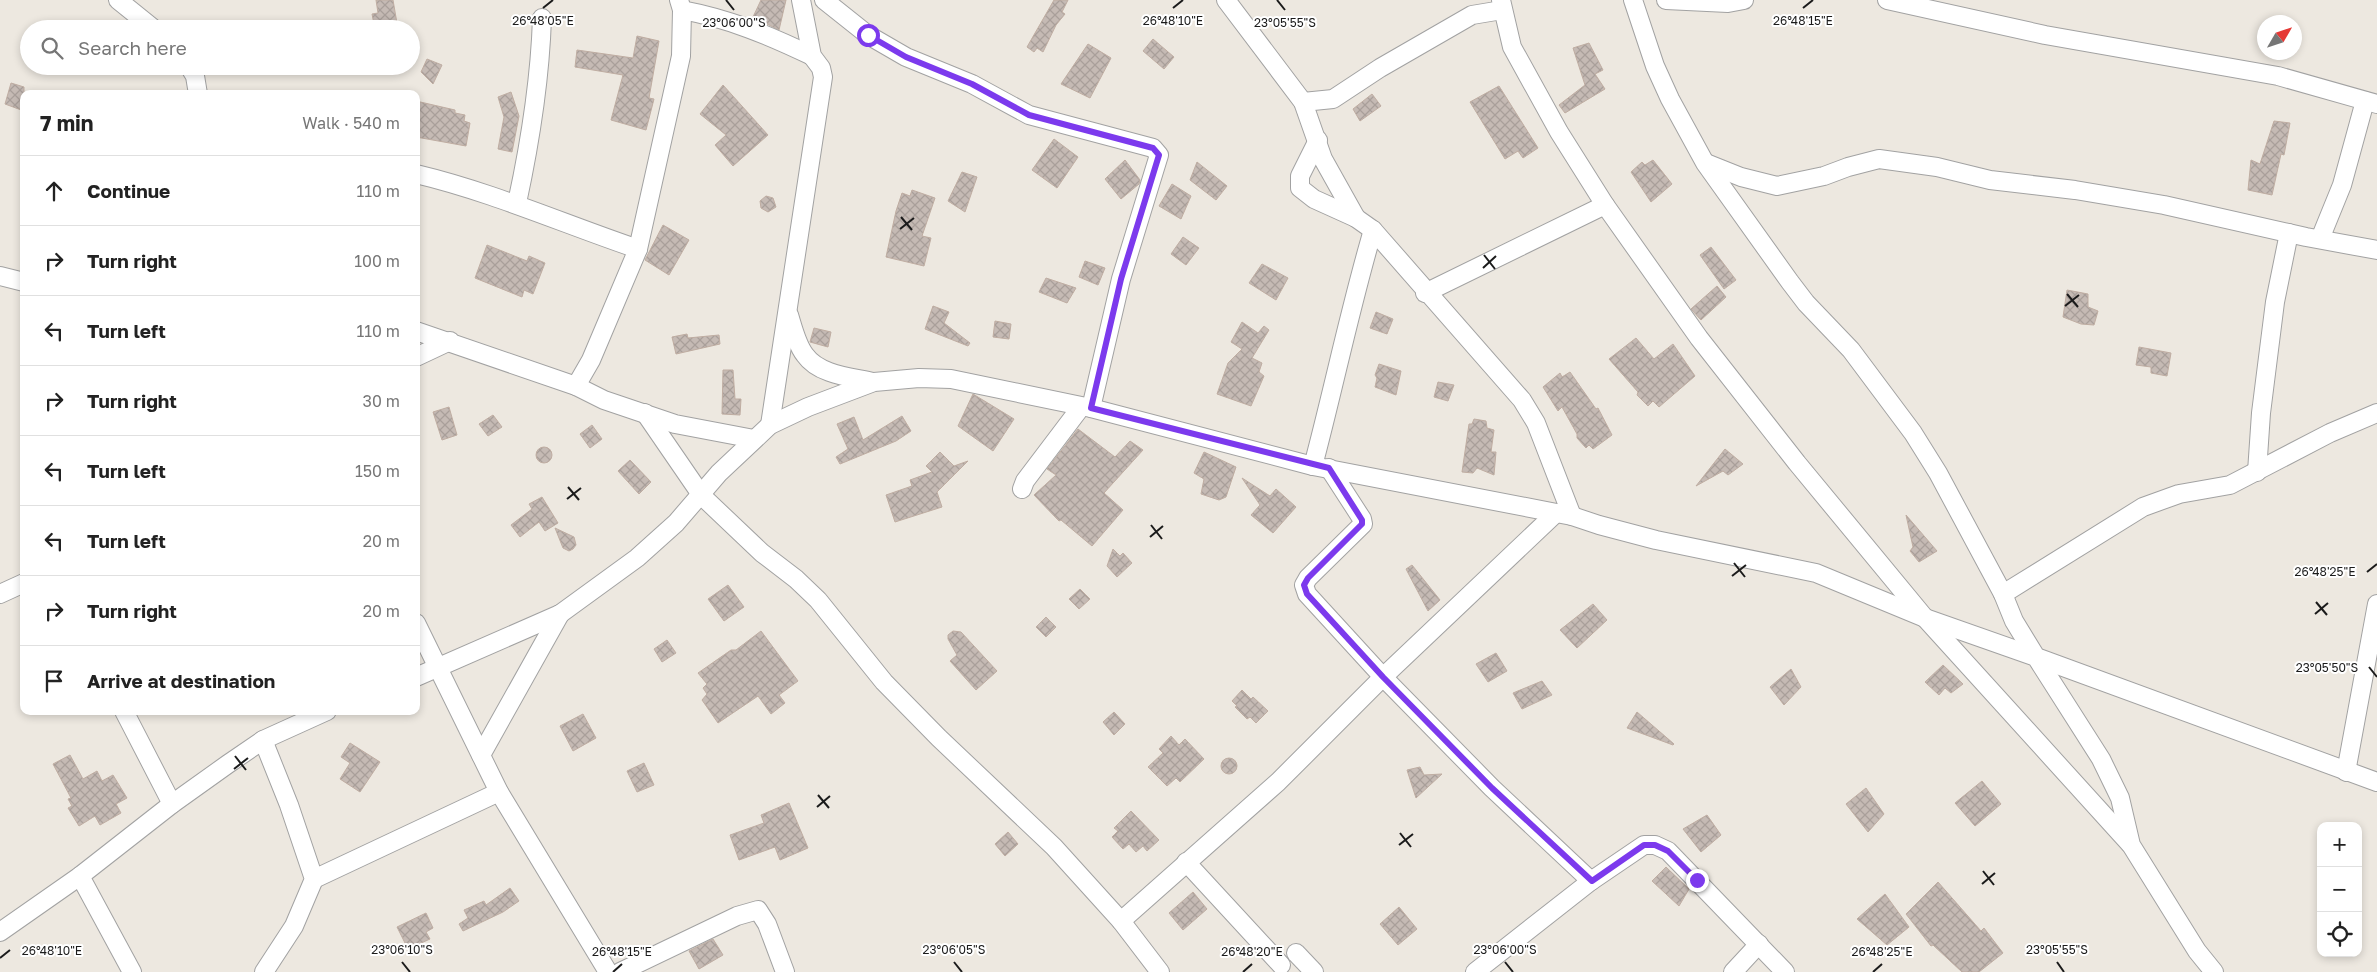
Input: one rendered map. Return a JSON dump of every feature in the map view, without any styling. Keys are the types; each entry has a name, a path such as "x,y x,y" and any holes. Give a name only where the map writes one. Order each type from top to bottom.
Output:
{"street":[{"path":"119,0 143,20"},
{"path":"770,425 823,77 821,68 812,56 801,0"},
{"path":"824,0 868,35 906,57 972,84 1029,115 1054,120 1153,148 1159,155 1121,279 1086,408 1025,481 1022,489"},
{"path":"1226,0 1302,102 1318,140 1323,159 1356,218"},
{"path":"1633,0 1655,66 1670,99 1705,163 1801,296 1851,350 1914,433 2003,594 2014,621 2101,759 2120,798 2131,845"},
{"path":"1666,0 1728,3 1744,0"},
{"path":"1887,0 1938,5 2045,35 2278,76 2374,102 2320,240"},
{"path":"576,386 591,360 638,248 681,56 681,5 744,25 812,56"},
{"path":"1302,102 1333,99 1380,68 1472,15 1501,5 1512,47 1559,132 1605,205 1699,338 1797,463 1925,618 2131,845 2197,951 2214,972"},
{"path":"516,203 530,132 541,43 542,18"},
{"path":"194,75 200,90"},
{"path":"1318,140 1300,176 1300,188 1314,199 1356,218 1373,230 1531,413 1564,514"},
{"path":"1705,163 1741,177 1777,186 1824,176 1848,167 1879,159 1937,167 1990,180 2075,190 2164,205 2320,240 2377,250"},
{"path":"420,175 452,182 516,203 571,226 638,248"},
{"path":"1426,293 1605,205"},
{"path":"1373,230 1358,279 1342,352 1321,467 1362,520 1362,524 1308,578 1304,585 1307,594 1383,677 1492,788 1592,881"},
{"path":"2257,472 2261,414 2275,302 2289,233"},
{"path":"0,276 20,281"},
{"path":"788,312 804,354 815,365 829,372 874,382"},
{"path":"420,332 576,386 604,400 645,414 704,431 754,439"},
{"path":"420,355 450,341"},
{"path":"420,676 560,614 637,558 676,523 702,496 719,473 770,425 808,407 874,382 919,378 950,379 1086,408 1321,467 1564,514 1656,540 1816,572 1925,618 2377,782"},
{"path":"2003,594 2143,507 2179,494 2230,484 2257,472 2330,432 2377,413"},
{"path":"645,414 702,496 762,553 806,588 884,682 939,738 1054,847 1121,921 1160,972"},
{"path":"1121,921 1278,782 1383,677 1564,514"},
{"path":"0,594 20,585"},
{"path":"2346,772 2377,604"},
{"path":"481,755 560,614"},
{"path":"420,631 499,792 608,972"},
{"path":"126,715 172,804"},
{"path":"0,932 80,876 172,804 263,740 318,715"},
{"path":"263,740 289,805 314,879 294,926 264,972"},
{"path":"314,879 499,792"},
{"path":"1475,972 1592,881 1644,845 1655,845 1668,851 1785,972"},
{"path":"1186,862 1281,965"},
{"path":"80,876 132,972"},
{"path":"620,972 738,916 758,910 767,924 784,972"},
{"path":"1733,972 1759,944"},
{"path":"1296,953 1314,972"}],"building":[{"path":"376,0 393,0 396,20 373,20 372,14 378,13"},
{"path":"761,0 786,0 779,30 753,17"},
{"path":"1054,0 1068,0 1062,12 1065,14 1056,25 1043,52 1037,48 1034,52 1027,47"},
{"path":"637,36 659,41 649,98 654,99 646,130 611,120 623,75 575,67 577,50 633,58"},
{"path":"1153,39 1174,57 1164,69 1143,51"},
{"path":"1589,43 1603,70 1595,74 1605,89 1565,113 1559,105 1585,85 1573,48"},
{"path":"1088,44 1111,58 1090,98 1061,84"},
{"path":"427,59 442,65 433,84 421,72"},
{"path":"11,83 24,87 24,90 20,90 20,110 5,104"},
{"path":"723,85 768,135 733,166 715,145 726,135 700,114"},
{"path":"1499,86 1538,148 1523,158 1518,151 1505,159 1470,102"},
{"path":"511,92 519,116 512,152 498,149 504,117 498,97"},
{"path":"1372,94 1381,106 1360,121 1353,109"},
{"path":"420,102 455,110 455,113 465,115 464,121 470,123 466,146 420,138"},
{"path":"2274,121 2290,123 2284,155 2281,154 2272,195 2248,190 2251,160 2260,164"},
{"path":"1054,139 1078,157 1057,188 1032,170"},
{"path":"1125,160 1140,180 1139,184 1121,199 1105,179"},
{"path":"1653,160 1672,184 1651,202 1631,172 1642,162 1645,165"},
{"path":"1197,162 1227,186 1216,200 1190,180"},
{"path":"962,172 977,177 965,212 948,201"},
{"path":"1172,184 1191,196 1181,219 1159,206"},
{"path":"912,190 935,198 922,236 931,238 924,266 886,257 902,193 910,196"},
{"path":"766,196 773,198 776,207 768,212 761,208 760,201"},
{"path":"663,225 689,240 669,275 645,260"},
{"path":"1183,237 1199,248 1186,265 1171,254"},
{"path":"487,245 527,261 529,256 545,263 533,294 524,290 522,297 475,278"},
{"path":"1711,247 1736,280 1724,289 1700,255"},
{"path":"1085,261 1105,268 1098,285 1079,277"},
{"path":"1262,264 1288,278 1276,300 1249,283"},
{"path":"1046,278 1076,288 1067,303 1039,292"},
{"path":"1717,286 1726,297 1701,320 1691,309"},
{"path":"2067,290 2088,294 2088,307 2098,311 2094,325 2081,324 2063,317"},
{"path":"933,306 949,312 944,323 970,343 968,346 925,329"},
{"path":"1376,312 1393,319 1387,334 1370,328"},
{"path":"995,321 1011,324 1009,339 993,337"},
{"path":"1242,322 1258,333 1264,326 1269,330 1252,358 1262,363 1259,372 1264,376 1251,406 1217,394 1228,363 1242,349 1231,342"},
{"path":"814,328 831,332 828,347 810,342"},
{"path":"687,334 688,338 719,335 720,344 676,354 672,337"},
{"path":"1636,338 1654,359 1673,344 1695,376 1659,407 1653,401 1648,406 1609,359"},
{"path":"2139,347 2171,353 2167,376 2151,373 2151,367 2136,365"},
{"path":"1379,364 1401,371 1396,395 1375,387 1377,378 1375,375"},
{"path":"723,370 733,370 735,399 741,399 740,415 722,414"},
{"path":"1570,372 1596,409 1598,408 1612,435 1593,449 1589,445 1586,448 1577,438 1577,434 1562,407 1558,411 1543,387 1560,373 1562,377"},
{"path":"1438,382 1454,385 1448,401 1434,397"},
{"path":"973,394 1014,419 993,451 958,426"},
{"path":"449,407 457,435 442,440 433,412"},
{"path":"493,415 502,427 488,436 479,424"},
{"path":"902,416 911,431 896,441 840,464 836,457 848,449 837,424 854,417 863,440"},
{"path":"1474,419 1486,421 1487,428 1494,430 1491,452 1496,452 1494,475 1477,468 1473,473 1462,472 1469,424 1472,424"},
{"path":"592,425 602,439 590,448 580,434"},
{"path":"1078,429 1115,457 1130,441 1143,450 1104,493 1123,510 1092,546 1061,520 1059,521 1034,495 1056,475 1047,469"},
{"path":"541,447 547,447 552,452 550,461 541,463 536,458 536,452"},
{"path":"1725,449 1743,464 1728,475 1723,471 1696,486"},
{"path":"940,452 954,466 968,461 937,492 942,507 895,522 886,495 912,486 910,480 932,472 926,466"},
{"path":"1204,452 1236,467 1226,497 1219,500 1201,494 1204,479 1194,473"},
{"path":"630,460 651,482 639,494 618,471"},
{"path":"1242,478 1270,496 1276,489 1296,507 1273,533 1251,515 1260,505"},
{"path":"542,497 558,523 545,531 539,522 520,537 511,525 532,509 529,504"},
{"path":"1906,515 1937,551 1919,562 1910,551 1913,547"},
{"path":"555,528 574,537 576,545 573,549 569,551 563,548"},
{"path":"1113,549 1120,556 1123,553 1132,563 1117,577 1107,566"},
{"path":"1412,565 1440,600 1428,611 1406,569"},
{"path":"728,585 744,607 724,621 708,599"},
{"path":"1080,589 1090,599 1079,609 1069,599"},
{"path":"1593,604 1607,620 1577,648 1560,630"},
{"path":"1046,617 1056,627 1046,637 1036,627"},
{"path":"761,631 798,681 779,695 785,703 771,714 758,696 718,723 702,700 707,694 703,688 707,684 698,673 731,650 736,650"},
{"path":"953,631 961,632 997,671 976,690 950,661 957,655 948,639 948,635"},
{"path":"667,640 676,653 662,662 654,649"},
{"path":"1496,653 1507,671 1488,682 1476,664"},
{"path":"1943,665 1963,684 1951,693 1945,688 1939,695 1925,682"},
{"path":"1791,669 1801,687 1784,705 1770,687"},
{"path":"1542,681 1552,695 1522,709 1513,693"},
{"path":"1242,690 1268,711 1256,723 1250,717 1247,719 1235,707 1237,706 1232,701"},
{"path":"1114,712 1125,724 1114,735 1103,722"},
{"path":"1637,712 1674,744 1627,728"},
{"path":"583,714 596,738 573,751 560,726"},
{"path":"1171,736 1179,745 1185,739 1204,759 1180,782 1176,778 1167,786 1148,767 1163,753 1159,749"},
{"path":"350,743 380,762 360,792 340,779 350,763 341,757"},
{"path":"70,755 83,779 97,771 102,781 113,775 127,798 116,804 121,813 100,825 95,816 79,826 68,808 72,806 68,799 71,798 53,764"},
{"path":"1229,758 1235,760 1237,766 1235,772 1229,774 1223,772 1221,766 1223,760"},
{"path":"644,763 654,785 637,792 627,771"},
{"path":"1420,767 1424,775 1442,774 1416,798 1407,770"},
{"path":"1982,781 2001,804 1975,826 1955,803"},
{"path":"1866,788 1884,814 1868,832 1846,804"},
{"path":"789,803 808,848 780,860 775,847 739,860 730,835 764,823 761,815"},
{"path":"1131,811 1159,840 1147,851 1143,846 1136,852 1129,844 1123,849 1112,837 1118,831 1114,828"},
{"path":"1707,815 1721,835 1701,852 1683,829"},
{"path":"1008,832 1018,844 1005,856 995,844"},
{"path":"1666,867 1689,889 1679,906 1652,881"},
{"path":"1938,882 1981,931 1984,928 2003,953 1979,972 1962,972 1933,945 1931,946 1906,914"},
{"path":"510,888 519,901 503,912 463,931 459,924 468,918 464,910 484,901 486,905"},
{"path":"1193,892 1207,909 1183,930 1169,913"},
{"path":"1885,894 1909,927 1887,945 1857,919"},
{"path":"1399,907 1417,929 1398,945 1380,924"},
{"path":"426,913 433,928 426,932 430,939 408,949 397,927"},
{"path":"713,939 723,955 699,969 689,951"}],"route":[{"path":"868,35 906,57 972,84 1029,115 1054,120 1153,148 1157,151 1159,155 1121,279 1091,408 1313,466 1329,468 1362,520 1362,524 1360,529 1308,578 1304,585 1307,594 1383,677 1492,788 1592,881 1644,845 1655,845 1668,851 1697,880"}]}
